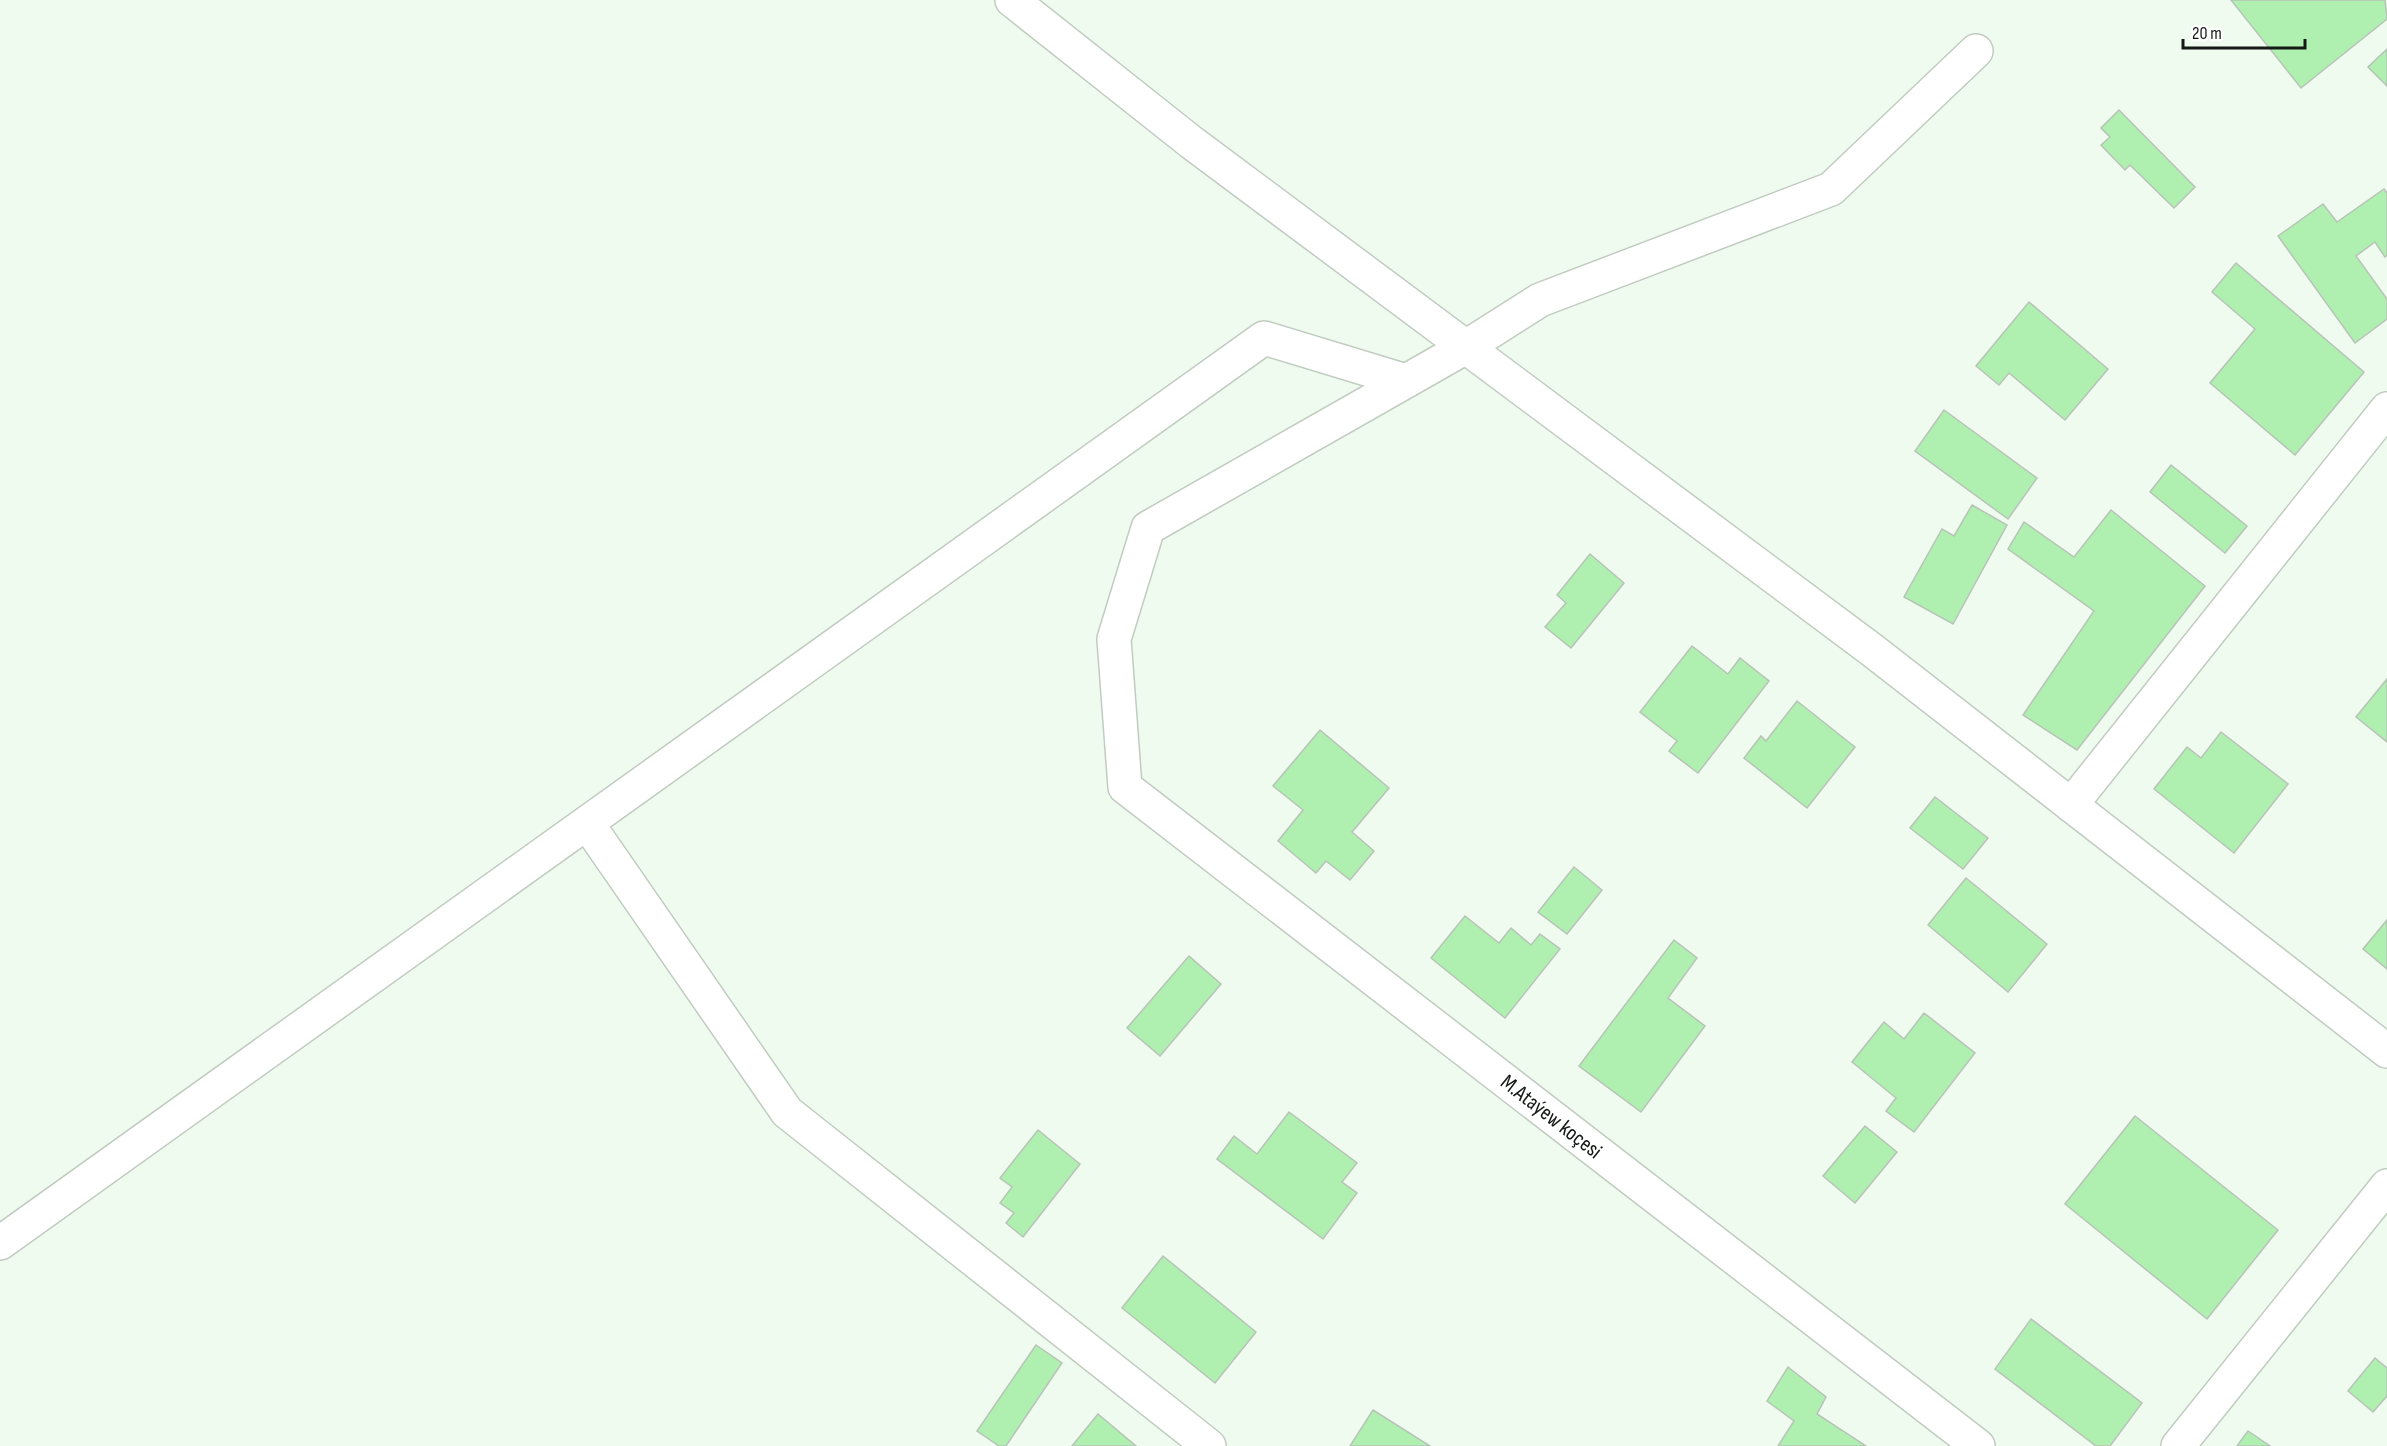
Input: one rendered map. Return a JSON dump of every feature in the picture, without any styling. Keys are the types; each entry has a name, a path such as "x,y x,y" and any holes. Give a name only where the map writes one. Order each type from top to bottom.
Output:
{"street":[{"path":"1012,0 1191,142 1872,650 2387,1051"},
{"path":"0,1243 1264,338 1406,381 1466,347 1540,300 1831,189 1976,51"},
{"name":"M.Ataýew koçesi","path":"1406,381 1148,528 1114,639 1125,787 1977,1446"},
{"path":"2071,805 2387,409"},
{"path":"587,823 787,1112 1209,1446"},
{"path":"2178,1446 2387,1186"}],"building":[{"path":"2231,0 2385,0 2387,19 2301,88"},
{"path":"2387,49 2387,86 2368,67"},
{"path":"2119,110 2195,187 2174,208 2130,165 2125,170 2101,145 2110,137 2101,128"},
{"path":"2384,189 2387,193 2387,255 2385,257 2375,242 2356,256 2387,299 2387,319 2355,343 2278,236 2323,204 2337,222"},
{"path":"2236,263 2364,372 2295,455 2210,383 2255,329 2212,292"},
{"path":"2029,302 2108,369 2065,420 2009,373 1999,385 1976,366"},
{"path":"1944,410 2037,478 2008,519 1915,451"},
{"path":"2171,465 2247,526 2225,553 2150,492"},
{"path":"1972,505 2007,525 1953,624 1904,597 1942,529 1954,536"},
{"path":"2111,510 2205,586 2077,750 2023,715 2094,611 2008,549 2024,522 2074,557"},
{"path":"1590,554 1624,583 1571,648 1545,627 1566,603 1557,595"},
{"path":"1692,646 1728,674 1740,658 1769,681 1698,773 1669,751 1677,741 1640,712"},
{"path":"2387,679 2387,742 2356,717"},
{"path":"1797,701 1855,747 1807,808 1744,758 1761,736 1766,741"},
{"path":"1320,730 1389,788 1352,832 1374,851 1350,880 1326,861 1316,873 1278,841 1303,810 1273,786"},
{"path":"2221,732 2288,784 2234,853 2154,789 2187,747 2201,758"},
{"path":"1935,797 1988,838 1963,869 1910,828"},
{"path":"1574,867 1602,890 1567,934 1538,912"},
{"path":"1966,878 2047,944 2008,992 1928,925"},
{"path":"1465,916 1499,943 1511,928 1531,945 1540,934 1560,949 1505,1018 1431,958"},
{"path":"2387,920 2387,969 2363,949"},
{"path":"1674,940 1697,958 1668,998 1705,1026 1641,1112 1579,1066"},
{"path":"1189,956 1221,984 1160,1056 1127,1028"},
{"path":"1924,1013 1975,1053 1914,1132 1886,1111 1896,1098 1852,1062 1884,1022 1904,1039"},
{"path":"1289,1112 1357,1163 1342,1182 1357,1193 1323,1239 1217,1159 1234,1136 1257,1154"},
{"path":"2135,1116 2278,1230 2207,1319 2065,1204"},
{"path":"1865,1126 1897,1152 1855,1203 1823,1176"},
{"path":"1038,1130 1080,1164 1023,1237 1006,1223 1014,1213 1000,1203 1012,1187 1000,1178"},
{"path":"1163,1256 1256,1332 1215,1383 1122,1308"},
{"path":"2031,1319 2142,1403 2110,1446 2096,1446 1995,1369"},
{"path":"1036,1345 1062,1363 1006,1446 999,1446 977,1431"},
{"path":"2375,1358 2387,1368 2387,1396 2373,1412 2348,1391"},
{"path":"1788,1367 1826,1397 1817,1414 1866,1446 1778,1446 1794,1421 1767,1401"},
{"path":"1373,1410 1430,1446 1350,1446"},
{"path":"1098,1414 1136,1446 1072,1446"},
{"path":"2248,1431 2270,1446 2237,1446"}]}
